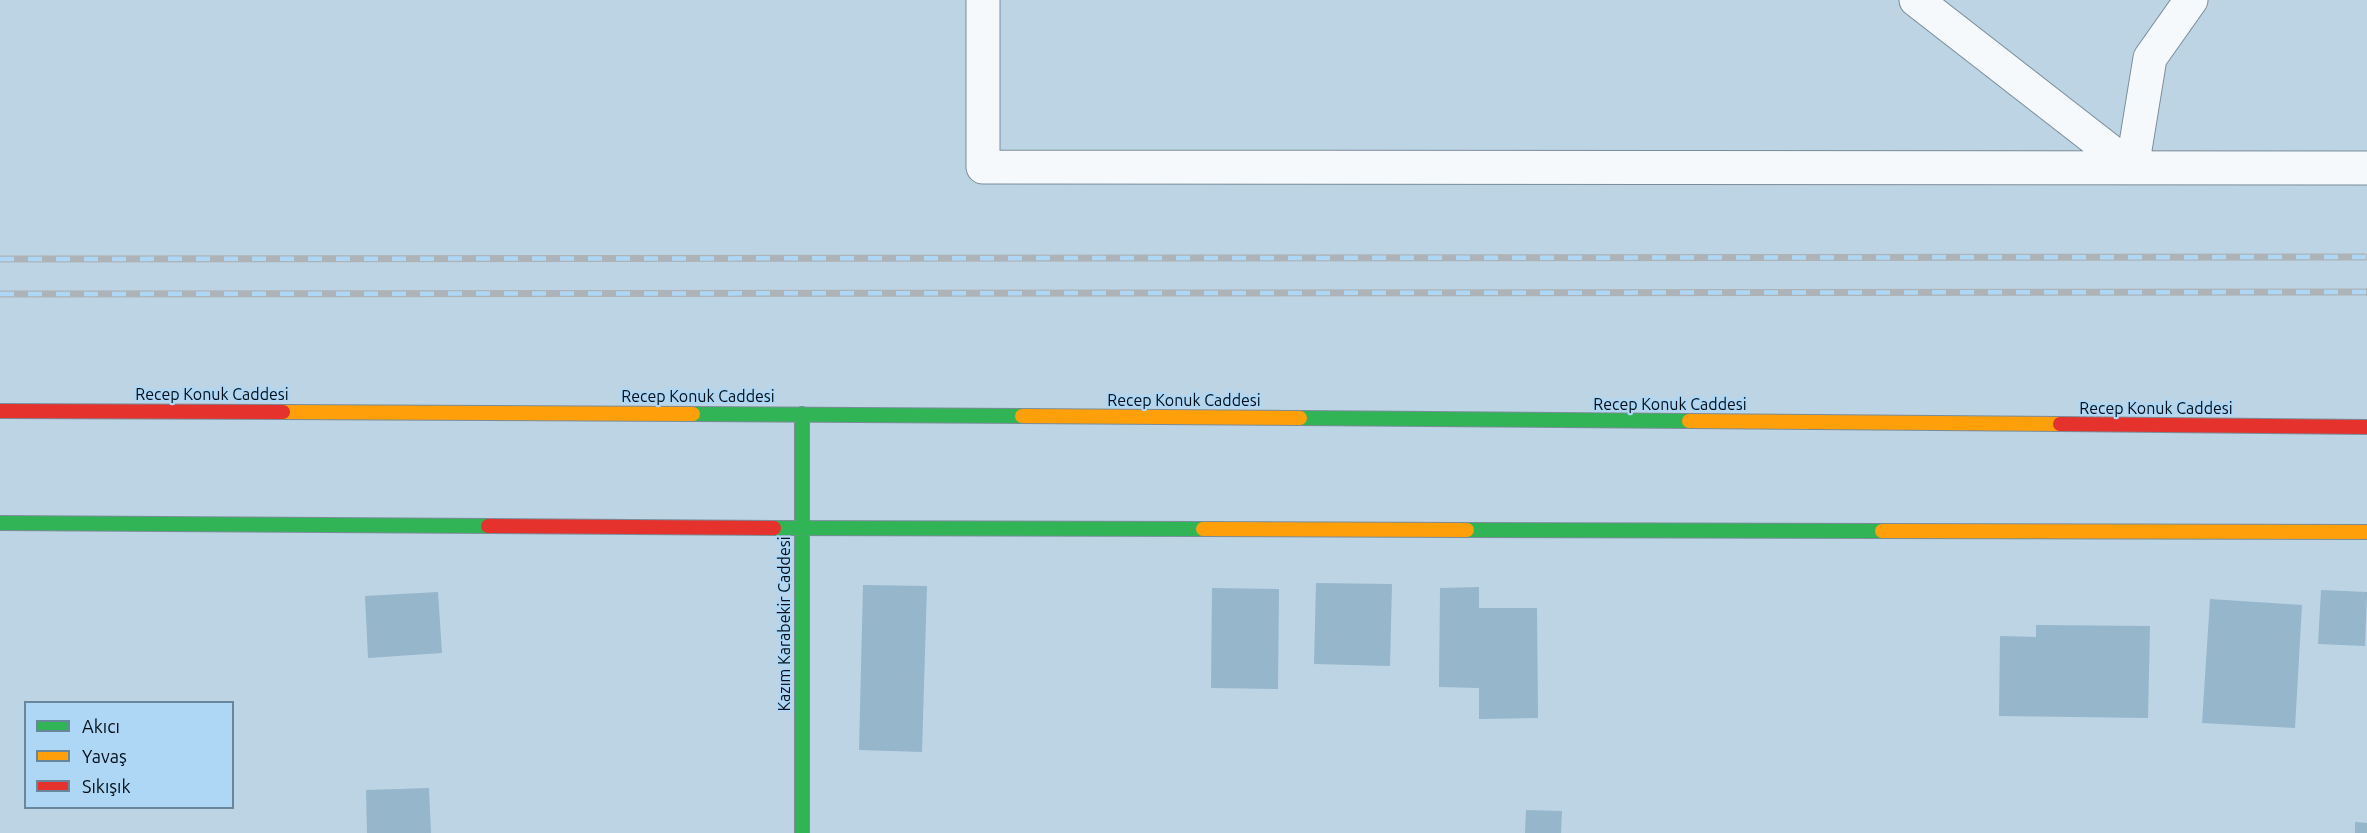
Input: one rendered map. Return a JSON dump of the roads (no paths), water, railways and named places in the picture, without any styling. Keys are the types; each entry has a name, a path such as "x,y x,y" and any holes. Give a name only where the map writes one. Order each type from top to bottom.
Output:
{"main road":[{"name":"Recep Konuk Caddesi","path":"0,411 802,414 2367,427"},
{"name":"Kazım Karabekir Caddesi","path":"802,414 802,833"},
{"path":"0,523 801,528 2367,532"}],"street":[{"path":"983,0 983,167 2367,168"},
{"path":"1916,0 2132,168"},
{"path":"2132,168 2150,58 2191,0"}],"railway":[{"path":"0,259 2367,257"},
{"path":"0,294 2367,292"}]}
